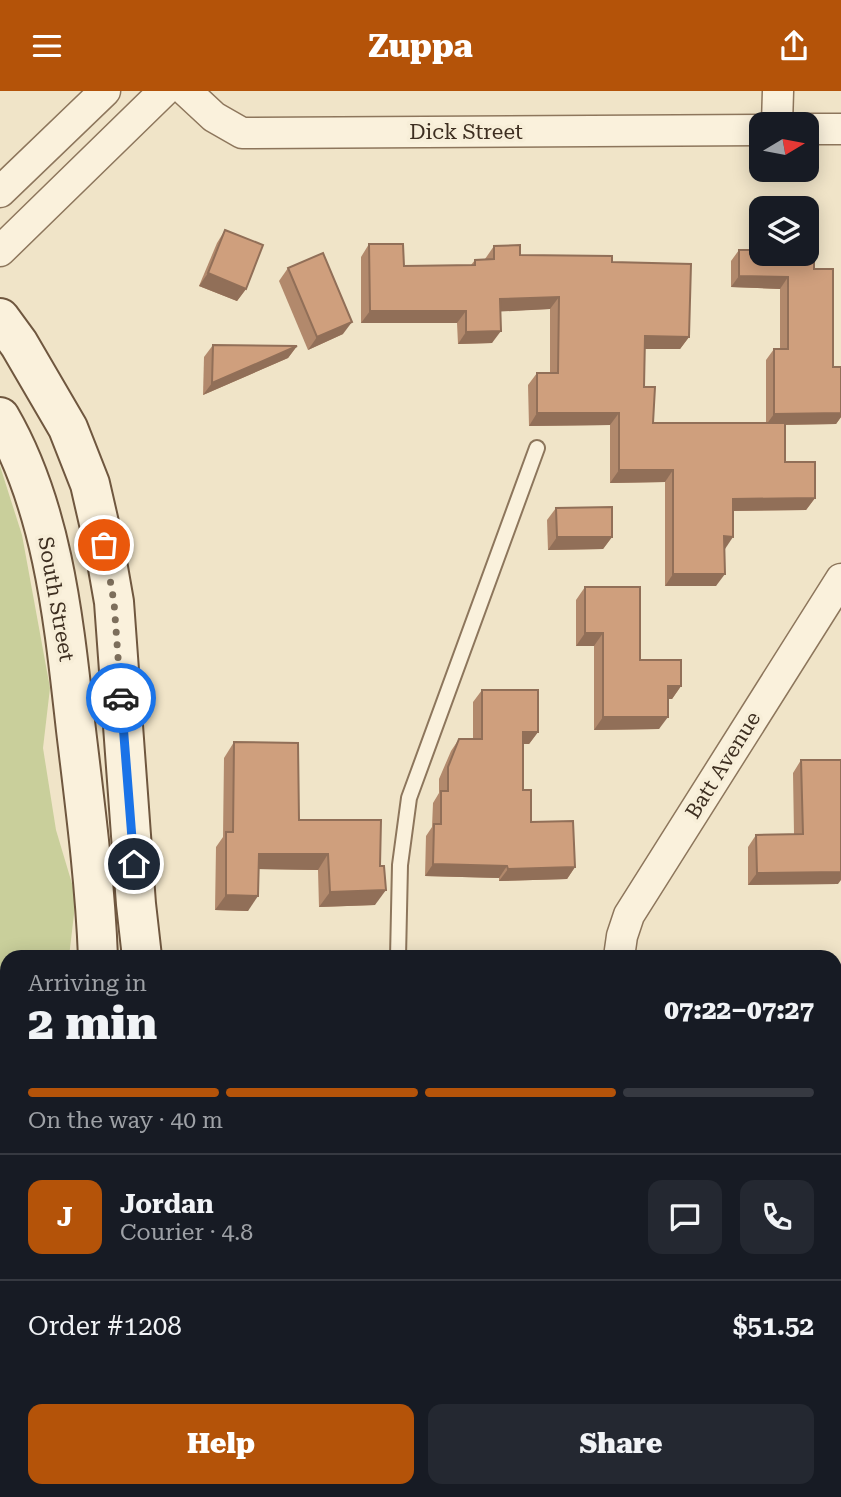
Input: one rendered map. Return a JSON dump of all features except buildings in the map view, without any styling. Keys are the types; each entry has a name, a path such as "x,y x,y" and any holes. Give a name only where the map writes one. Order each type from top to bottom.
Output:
{"street":[{"path":"0,193 105,91"},
{"path":"0,251 164,91"},
{"name":"Dick Street","path":"186,91 214,117 242,133 749,130"},
{"path":"778,91 778,112"},
{"path":"819,129 841,129"},
{"path":"0,318 68,428 90,484 104,545 114,602 141,950"},
{"name":"South Street","path":"0,417 12,438 32,487 51,558 68,660 88,830 97,950"},
{"name":"Batt Avenue","path":"620,950 629,915 841,579"}],"lane":[{"path":"398,950 400,865 410,798 537,449"}],"green space":[{"path":"0,466 22,535 50,688 43,748 56,830 76,897 70,950 0,950"}],"way so far":[{"path":"104,545 114,602 121,698"}],"route":[{"path":"121,698 134,864"}]}
